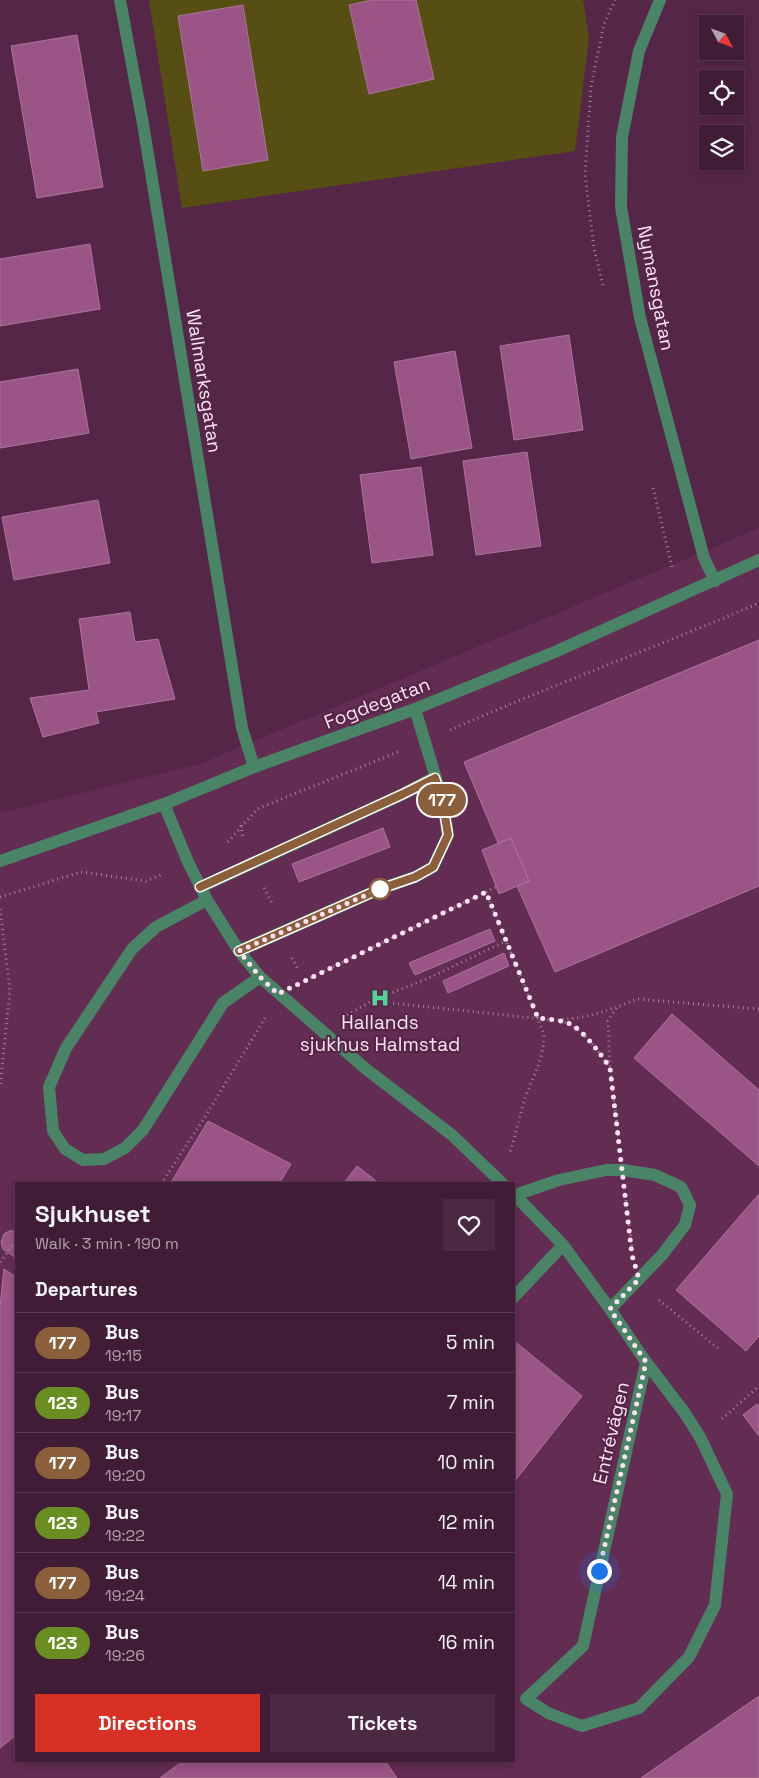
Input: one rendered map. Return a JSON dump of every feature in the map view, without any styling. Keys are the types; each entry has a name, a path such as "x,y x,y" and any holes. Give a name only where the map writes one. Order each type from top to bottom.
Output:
{"street":[{"name":"Wallmarksgatan","path":"120,0 143,124 242,728 254,767"},
{"name":"Nymansgatan","path":"660,0 638,51 622,137 621,207 640,318 704,558 715,581"},
{"name":"Fogdegatan","path":"0,861 164,804 254,767 415,709 557,651 759,560"},
{"path":"239,951 380,889 415,877 433,867 448,835 442,798 415,709"},
{"path":"200,887 435,778"},
{"path":"164,804 188,862 207,900 239,951 260,977 366,1069 452,1136 501,1182"},
{"path":"207,900 156,927 132,949 66,1048 48,1087 53,1131 65,1149 83,1160 104,1159 125,1148 143,1130 223,1003 260,977"},
{"path":"515,1194 559,1180 606,1170 623,1170 655,1176 681,1187 690,1205 685,1224 662,1255 610,1309"},
{"name":"Entrévägen","path":"515,1195 563,1245 646,1362 583,1646 526,1699 548,1713 582,1726 639,1708 689,1657 715,1605 727,1494 700,1437"},
{"path":"515,1296 563,1245"},
{"path":"646,1362 684,1412 700,1437"}],"path":[{"path":"0,897 82,872 146,881 188,862 220,851 257,809 759,603"},
{"path":"162,1182 205,1118 278,994 496,887"},
{"path":"486,892 544,1034 543,1051 538,1068 527,1092 509,1155"},
{"path":"0,909 10,990 0,1087"},
{"path":"341,1019 372,1001 431,977 506,941"},
{"path":"552,1020 580,1019 637,1000 759,1008"},
{"path":"372,1001 567,1022 575,1027 602,1056 610,1068"},
{"path":"617,1006 608,1021 610,1068 632,1255 639,1279 659,1301 720,1350"},
{"path":"0,1262 15,1245"},
{"path":"700,1437 759,1386"}],"shaded area":[{"path":"149,0 583,0 589,38 575,151 182,208"},
{"name":"Hallands sjukhus Halmstad","path":"759,528 759,1778 0,1778 0,813 200,764"}],"building":[{"path":"372,0 416,0 434,79 369,94 349,5"},
{"path":"243,5 268,160 203,171 178,16"},
{"path":"77,35 103,187 37,198 11,46"},
{"path":"90,244 100,309 0,326 0,259"},
{"path":"569,335 583,430 514,440 500,346"},
{"path":"455,351 472,448 411,459 394,362"},
{"path":"78,369 89,433 0,448 0,382"},
{"path":"527,452 541,546 476,555 463,461"},
{"path":"421,467 433,555 372,563 360,475"},
{"path":"98,500 110,563 14,580 2,517"},
{"path":"130,612 135,642 158,639 175,699 96,712 99,723 43,737 30,698 89,690 79,619"},
{"path":"759,640 759,886 555,972 517,886 529,881 511,838 498,843 464,762"},
{"path":"383,828 390,847 299,882 292,864"},
{"path":"511,838 529,881 499,894 482,850"},
{"path":"490,929 495,941 415,975 409,963"},
{"path":"504,953 509,966 448,993 443,981"},
{"path":"672,1014 759,1090 759,1166 634,1058"},
{"path":"208,1121 291,1164 280,1182 171,1182"},
{"path":"357,1166 377,1182 345,1182"},
{"path":"759,1194 759,1336 746,1351 676,1290"},
{"path":"9,1231 15,1231 15,1257 3,1249 1,1242 4,1234"},
{"path":"4,1269 15,1276 15,1736 0,1748 0,1306"},
{"path":"515,1342 582,1396 515,1481"},
{"path":"757,1404 759,1407 759,1436 743,1415"},
{"path":"759,1696 759,1778 641,1778"},
{"path":"182,1762 386,1762 397,1778 160,1778"}],"bus line":[{"name":"177","path":"200,887 435,778 442,798 448,835 433,867 415,877 380,889 239,951"}],"place":[{"name":"Hallands sjukhus Halmstad","path":"380,998"}],"route":[{"path":"380,889 239,951 260,977 278,994 486,892 538,1018 567,1022 575,1027 591,1043 610,1068 632,1255 639,1279 610,1309 646,1362 599,1571"}]}
